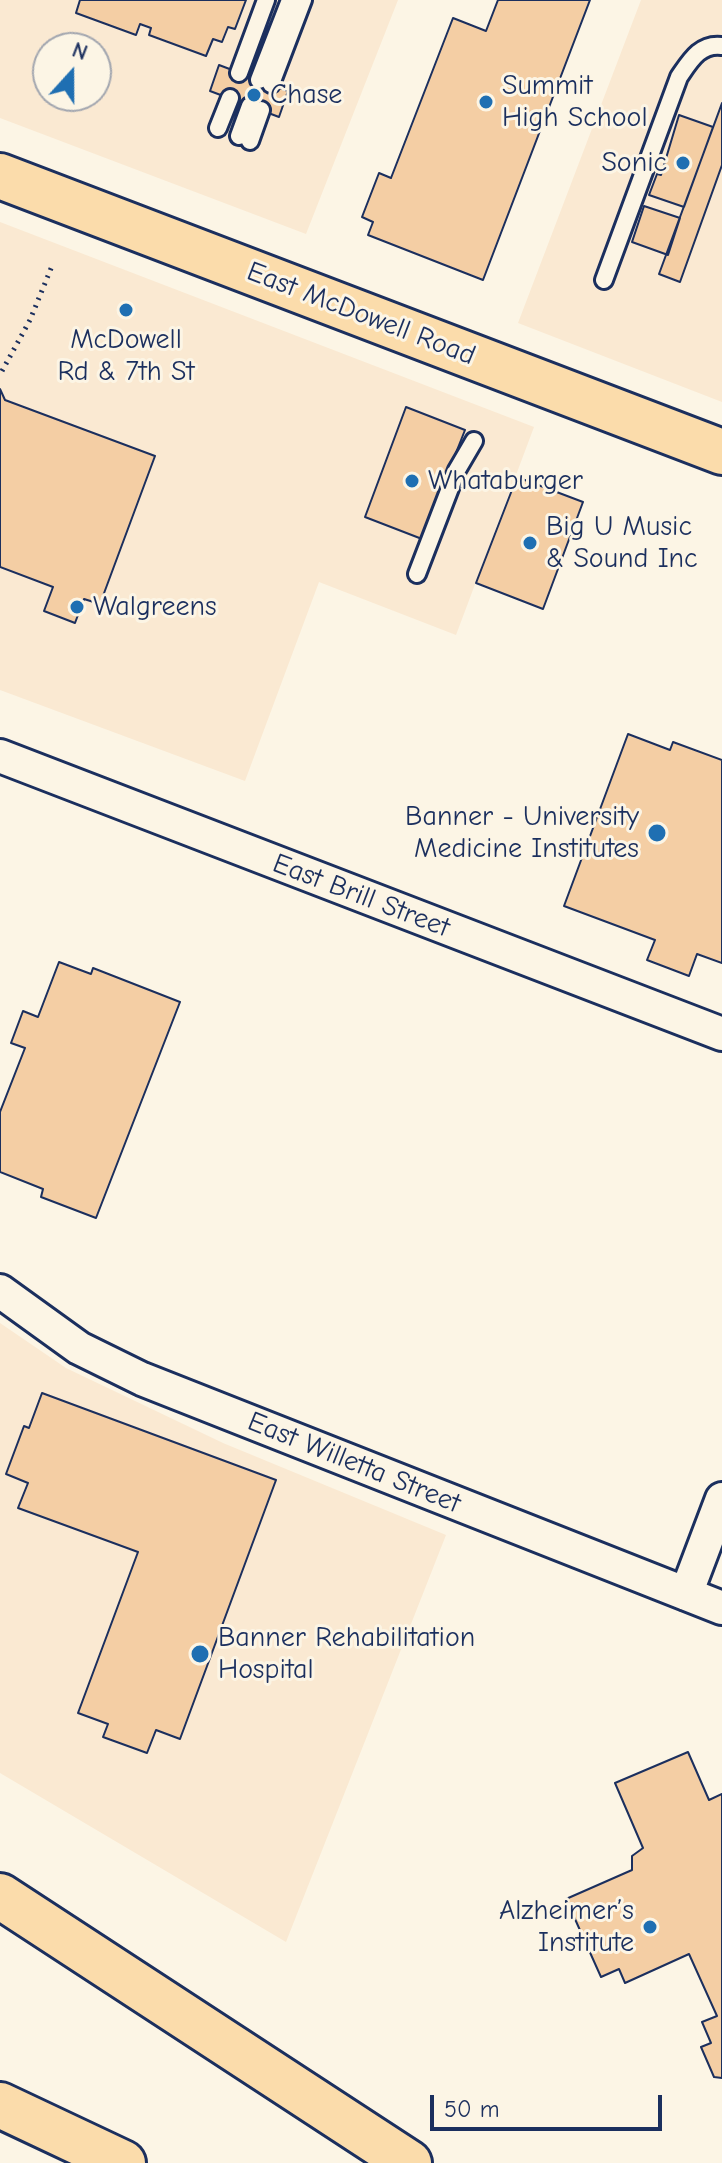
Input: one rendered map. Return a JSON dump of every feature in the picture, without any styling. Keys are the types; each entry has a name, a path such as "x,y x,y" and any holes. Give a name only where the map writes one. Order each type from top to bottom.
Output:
{"main road":[{"name":"East McDowell Road","path":"0,176 722,452"},
{"path":"0,1896 409,2163"},
{"path":"0,2105 123,2163"}],"street":[{"name":"East Brill Street","path":"0,756 722,1034"},
{"name":"East Willetta Street","path":"0,1291 79,1348 142,1379 722,1608"},
{"path":"686,1594 722,1499"}],"lane":[{"path":"239,73 266,0"},
{"path":"290,0 265,82 303,0"},
{"path":"604,280 679,77 695,53 717,44 722,46"},
{"path":"218,128 230,98"},
{"path":"244,138 255,108"},
{"path":"417,574 457,470 474,441"}],"path":[{"path":"2,371 30,320 52,266"}],"shaded area":[{"path":"0,0 398,0 306,234 0,118"},
{"path":"641,0 722,0 722,402 518,323"},
{"path":"0,222 534,427 456,635 319,582 245,781 0,690"},
{"name":"Banner Rehabilitation Hospital","path":"0,1323 66,1368 223,1443 446,1535 286,1942 0,1773"}],"building":[{"path":"80,0 246,0 235,29 228,27 222,42 213,39 206,56 149,35 151,28 140,24 136,35 76,13"},
{"name":"Summit High School","path":"498,0 590,0 483,280 368,235 373,222 362,217 379,173 391,178 453,18 486,31"},
{"name":"Chase","path":"219,65 288,91 279,117 210,91"},
{"path":"722,103 722,165 680,282 659,274"},
{"name":"Sonic","path":"679,115 713,127 684,207 649,195 657,174 661,175"},
{"path":"644,206 680,218 668,255 632,242"},
{"name":"Walgreens","path":"0,389 5,400 155,456 100,604 84,599 75,623 44,611 53,587 0,567"},
{"name":"Whataburger","path":"406,407 465,430 422,539 365,517"},
{"name":"Big U Music & Sound Inc","path":"517,477 583,502 543,609 476,583"},
{"name":"Banner - University Medicine Institutes","path":"628,734 670,750 673,742 722,760 722,963 697,954 689,976 647,960 655,940 564,906"},
{"path":"59,962 91,974 93,968 180,1002 96,1218 41,1197 43,1189 0,1172 0,1112 25,1048 11,1043 23,1011 38,1017"},
{"path":"42,1393 276,1480 180,1739 156,1730 147,1753 103,1737 108,1724 78,1713 138,1552 18,1508 28,1483 6,1474 24,1426 29,1428"},
{"name":"Alzheimer’s Institute","path":"688,1752 709,1800 722,1794 722,2078 714,2077 701,2047 711,2043 702,2022 717,2016 689,1954 625,1983 619,1969 601,1977 566,1899 632,1870 632,1856 643,1848 615,1783"}],"place":[{"name":"Chase","path":"254,95"},
{"name":"Summit High School","path":"486,102"},
{"name":"Sonic","path":"683,163"},
{"name":"McDowell Rd & 7th St","path":"126,310"},
{"name":"Whataburger","path":"412,481"},
{"name":"Big U Music & Sound Inc","path":"530,543"},
{"name":"Walgreens","path":"77,607"},
{"name":"Banner - University Medicine Institutes","path":"657,833"},
{"name":"Banner Rehabilitation Hospital","path":"200,1654"},
{"name":"Alzheimer’s Institute","path":"650,1927"}]}
